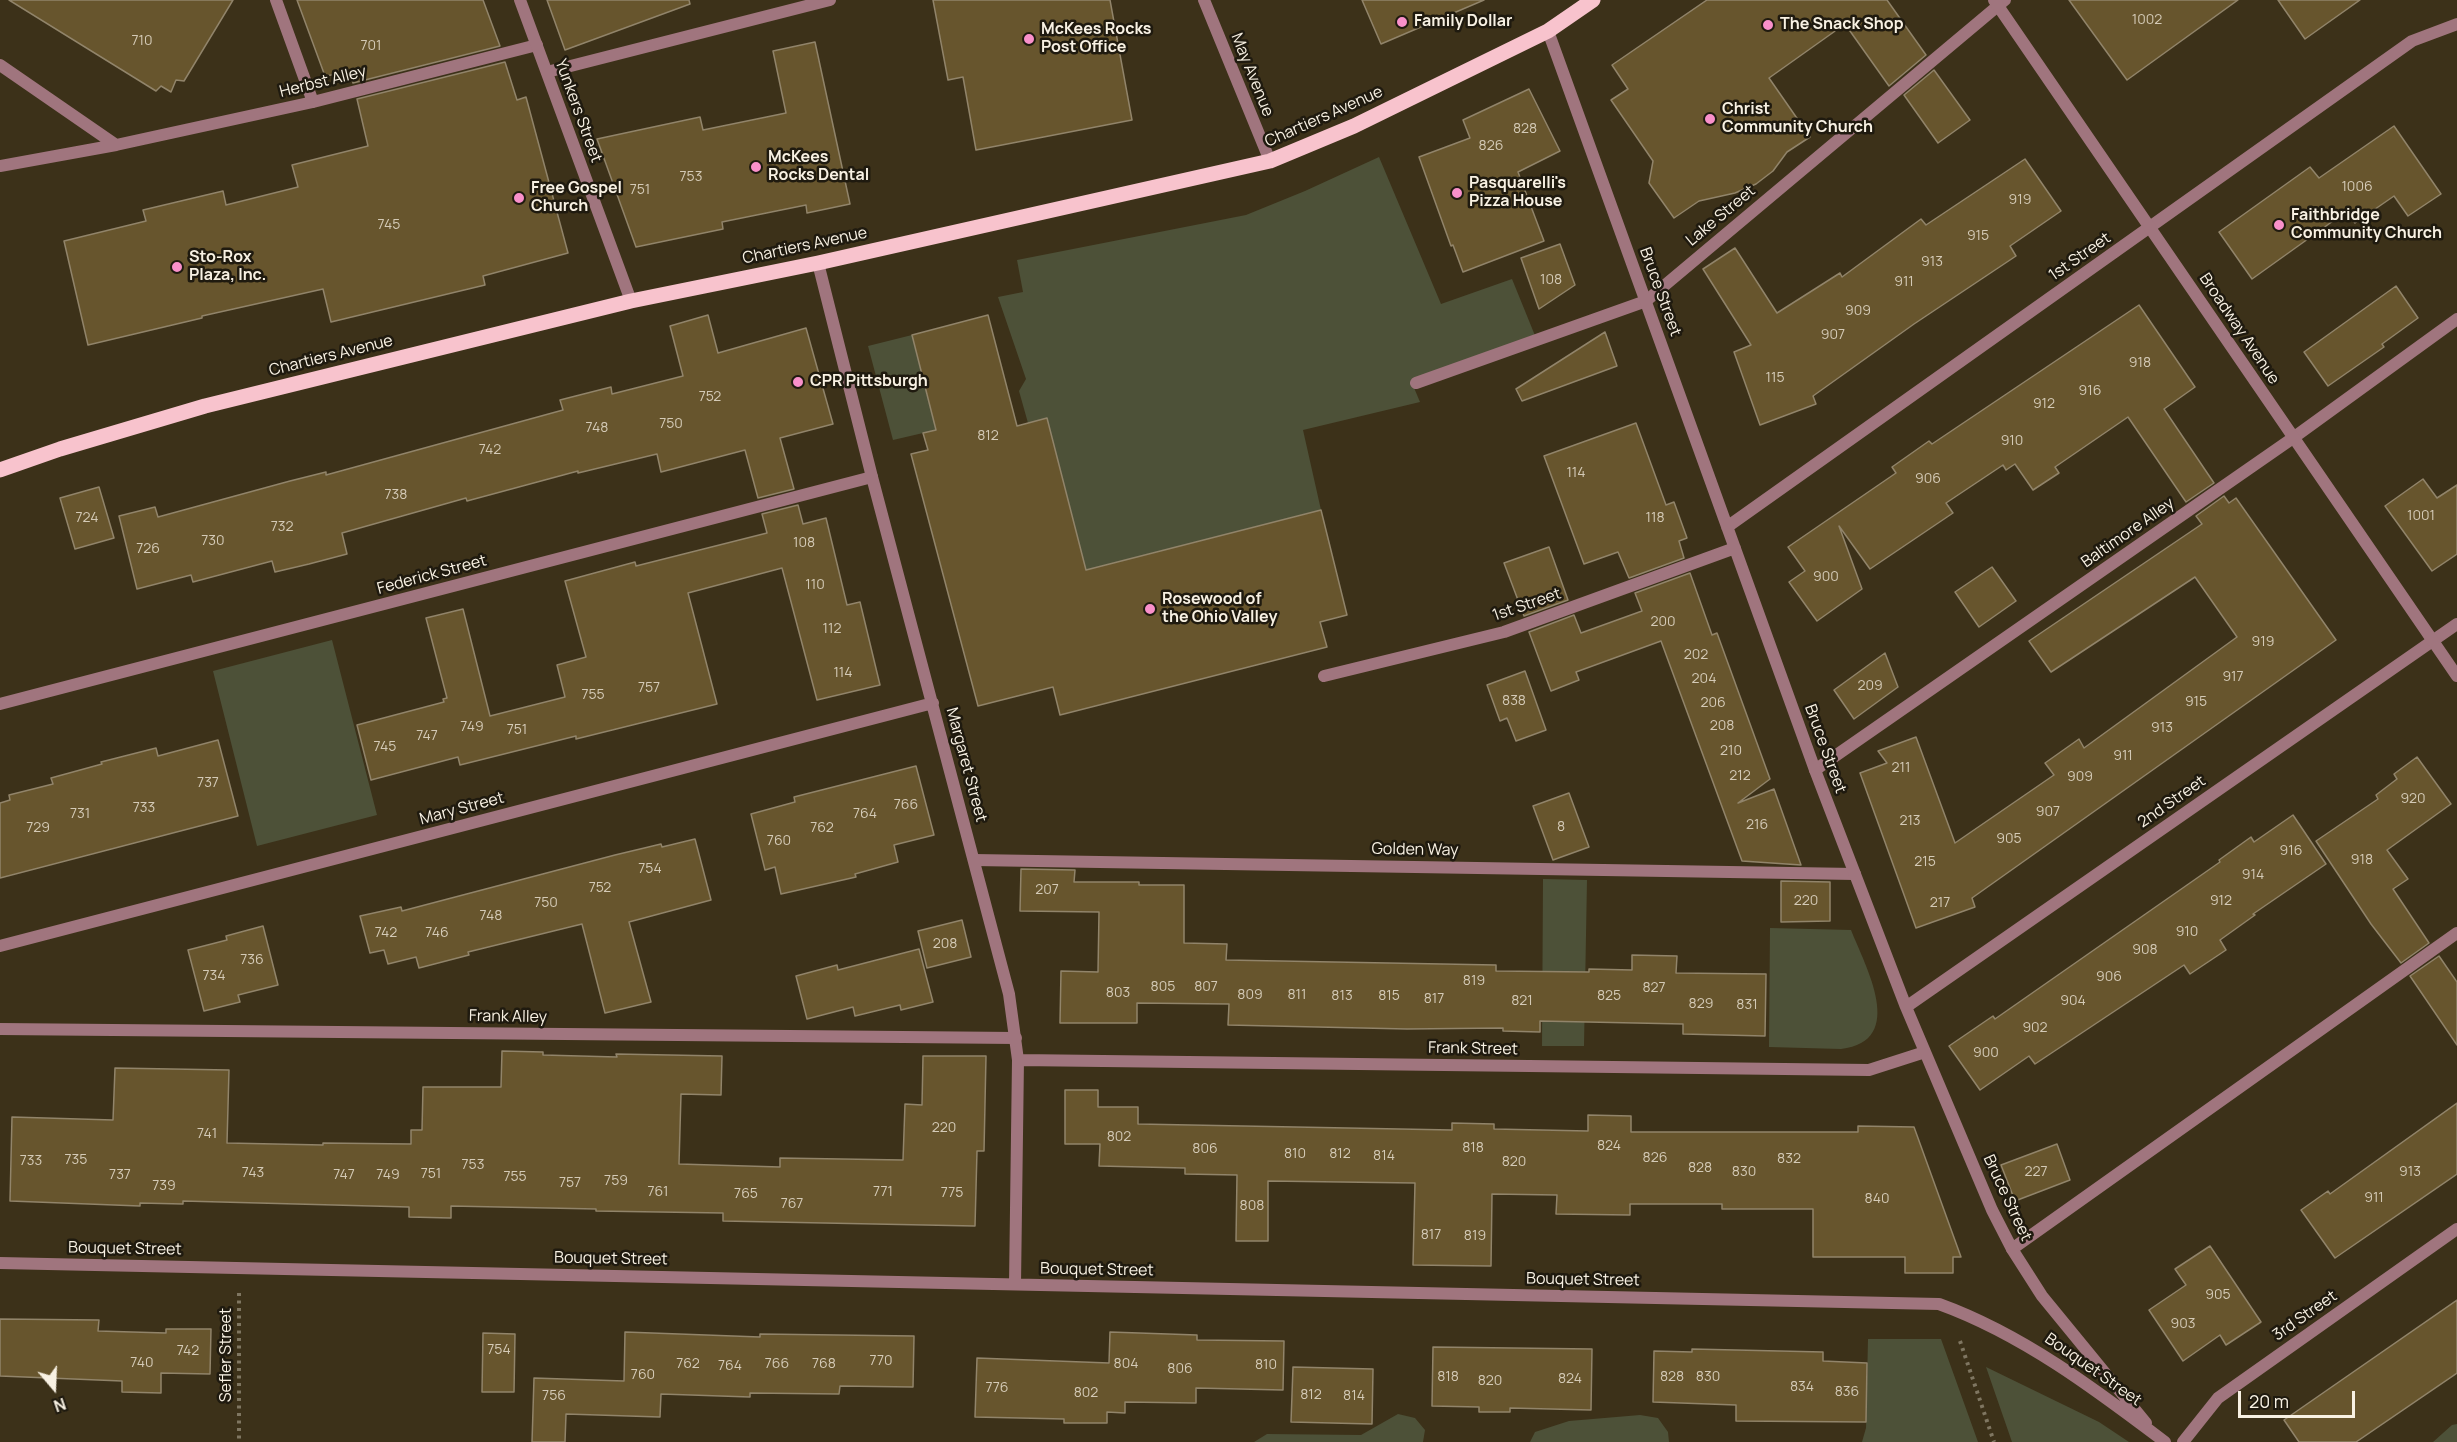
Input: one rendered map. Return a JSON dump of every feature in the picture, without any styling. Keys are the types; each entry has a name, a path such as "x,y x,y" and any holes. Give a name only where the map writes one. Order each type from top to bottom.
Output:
{"main road":[{"name":"Chartiers Avenue","path":"0,470 60,449 206,406 631,302 818,263 1270,161 1365,120 1548,30 1593,0"}],"street":[{"path":"276,0 313,102"},
{"name":"Yunkers Street","path":"520,0 631,302"},
{"path":"547,72 830,0"},
{"name":"May Avenue","path":"1203,0 1270,161"},
{"name":"Broadway Avenue","path":"1999,2 2150,228 2457,676"},
{"name":"Lake Street","path":"1416,383 1646,300 1999,2"},
{"name":"1st Street","path":"1727,527 2412,41 2457,24"},
{"name":"Bruce Street","path":"1548,30 1815,770 1906,1006 1992,1210 2012,1249 2042,1296 2161,1438"},
{"name":"Herbst Alley","path":"0,166 116,145 313,102 537,45"},
{"path":"0,65 116,145"},
{"name":"Margaret Street","path":"818,263 872,477 1009,994 1018,1060 1015,1284"},
{"name":"Baltimore Alley","path":"1815,770 2293,438 2457,319"},
{"name":"Federick Street","path":"0,704 872,477"},
{"name":"1st Street","path":"1324,676 1504,632 1735,548"},
{"name":"2nd Street","path":"1906,1006 2457,624"},
{"name":"Mary Street","path":"0,946 933,703"},
{"name":"Golden Way","path":"974,860 1855,874"},
{"path":"2012,1249 2457,933"},
{"name":"Frank Alley","path":"0,1029 1016,1038"},
{"name":"Frank Street","path":"1018,1060 1869,1070 1925,1052"},
{"name":"3rd Street","path":"2183,1442 2218,1398 2457,1229"},
{"name":"Bouquet Street","path":"0,1263 1938,1305 1970,1316 2039,1351 2161,1438"}],"path":[{"name":"Sefler Street","path":"239,1268 239,1442"},
{"path":"1970,1316 1959,1343 1994,1442"}],"green space":[{"path":"1379,157 1441,304 1512,279 1536,338 1412,383 1420,402 1303,430 1321,510 1086,570 1028,423 1019,391 1026,379 998,297 1023,292 1017,260 1246,215"},
{"path":"912,335 936,430 893,440 868,346"},
{"path":"332,640 377,815 257,846 213,671"},
{"path":"1543,879 1587,880 1584,1046 1542,1046"},
{"path":"1770,928 1851,930 1872,981 1876,1000 1877,1017 1873,1032 1861,1043 1841,1049 1769,1047"},
{"path":"1868,1339 1941,1339 1978,1442 1862,1442 1866,1428"},
{"path":"1986,1367 2099,1422 2129,1442 2012,1442"},
{"path":"1398,1414 1415,1418 1425,1430 1423,1442 1254,1442 1267,1434 1361,1435"},
{"path":"1640,1415 1658,1418 1668,1432 1669,1442 1530,1442 1535,1432 1569,1421"},
{"path":"2457,1424 2457,1442 2433,1442 2452,1425"}],"building":[{"path":"9,0 233,0 184,81 176,80 171,92 161,86 156,91"},
{"path":"297,0 483,0 500,46 353,83 350,72 325,76"},
{"path":"547,0 689,0 690,4 565,50"},
{"name":"McKees Rocks Post Office","path":"933,0 1110,0 1132,120 976,150 963,77 948,80"},
{"name":"Family Dollar","path":"1362,0 1484,0 1381,44"},
{"name":"Christ Community Church","path":"1707,0 1887,0 1926,55 1889,86 1845,24 1769,78 1810,137 1787,152 1773,171 1756,184 1735,193 1699,201 1674,218 1649,183 1653,161 1611,100 1628,89 1612,65"},
{"path":"2069,0 2238,0 2127,80"},
{"path":"2278,0 2360,0 2305,39"},
{"path":"815,42 850,204 807,213 806,205 722,222 723,229 636,247 597,139 700,117 703,130 786,113 773,51"},
{"path":"505,62 517,100 526,97 568,253 483,276 485,285 331,322 323,289 88,345 64,241 146,221 143,210 223,191 226,205 298,187 292,165 368,146 357,99"},
{"path":"1934,70 1970,120 1938,143 1904,95"},
{"path":"1529,89 1560,151 1518,172 1544,241 1463,272 1453,245 1451,246 1419,157 1470,138 1463,120"},
{"path":"2394,126 2441,194 2408,216 2394,196 2355,223 2347,211 2252,279 2219,232 2310,167 2319,178"},
{"path":"2025,159 2061,211 2010,246 2016,256 1914,324 1813,396 1816,404 1760,425 1734,352 1751,345 1703,269 1735,248 1777,313 1840,273 1842,277 1921,219 1926,225"},
{"path":"1560,244 1575,285 1539,309 1521,258"},
{"path":"2396,286 2418,318 2382,344 2384,347 2328,386 2304,352"},
{"path":"2139,305 2195,387 2164,409 2214,483 2186,502 2128,417 2055,467 2059,473 2033,490 2015,464 2006,470 2003,465 1946,503 1953,513 1870,569 1839,526 1862,589 1817,621 1789,582 1805,571 1788,547 1896,473 1892,467 1929,441 1932,444"},
{"path":"708,315 718,353 806,328 833,424 780,438 794,489 758,498 745,450 661,472 657,454 578,473 578,471 467,501 466,498 342,533 347,554 309,564 275,572 272,561 193,582 191,575 137,589 119,516 155,507 158,517 326,472 326,475 563,410 560,400 611,387 612,394 683,376 670,326"},
{"name":"Rosewood of the Ohio Valley","path":"988,315 1017,426 1047,418 1086,570 1321,510 1347,615 1320,622 1327,647 1060,715 1053,687 978,706 911,454 928,450 923,433 936,430 912,335"},
{"path":"1605,332 1617,366 1522,401 1516,389"},
{"path":"1636,423 1666,505 1674,502 1687,538 1679,541 1684,558 1629,578 1618,552 1584,564 1544,456"},
{"path":"2423,479 2437,498 2457,485 2457,554 2432,571 2385,506"},
{"path":"99,487 114,538 75,549 60,498"},
{"path":"2224,496 2229,503 2236,498 2336,640 1972,898 1975,907 1916,928 1860,773 1887,763 1878,751 1916,737 1955,843 2054,775 2045,763 2079,739 2084,748 2237,637 2195,577 2051,672 2029,641 2202,524 2196,516"},
{"path":"798,505 803,524 826,518 847,605 860,602 880,685 817,700 782,568 688,593 717,704 460,765 458,757 371,780 357,725 444,702 443,699 447,698 426,618 463,609 490,716 565,697 557,665 586,657 565,581 635,562 636,566 767,533 762,514"},
{"path":"1549,547 1568,600 1524,616 1504,563"},
{"path":"1992,567 2016,601 1979,627 1955,592"},
{"path":"1690,573 1712,635 1717,633 1770,779 1738,803 1774,789 1801,865 1742,861 1661,641 1576,672 1579,680 1551,691 1529,632 1574,615 1581,633 1642,611 1635,593"},
{"path":"1885,653 1898,687 1854,719 1834,690"},
{"path":"1525,671 1546,730 1516,741 1507,718 1500,721 1487,685"},
{"path":"218,740 238,816 0,878 0,803 10,800 9,795 53,784 51,778 102,764 101,762 156,748 158,756"},
{"path":"2417,757 2451,804 2387,850 2408,879 2393,889 2429,943 2401,963 2371,924 2316,841 2378,799 2376,795 2397,779 2394,774"},
{"path":"916,766 934,835 894,845 898,862 855,874 856,877 781,894 775,867 765,870 751,814 795,802 794,797"},
{"path":"1569,793 1589,847 1553,860 1533,806"},
{"path":"2293,815 2326,864 2253,914 2255,915 2220,940 2226,950 2190,974 2184,965 2035,1064 2029,1056 1980,1090 1949,1046 1993,1016 1995,1019 2220,862 2219,860 2251,837 2254,842"},
{"path":"695,839 711,900 629,922 651,1002 605,1013 582,924 468,952 469,955 419,968 416,957 388,964 384,950 370,953 360,916 401,907 402,911 615,855"},
{"path":"1021,869 1075,870 1074,882 1184,885 1184,943 1227,944 1226,960 1496,965 1496,971 1589,972 1589,969 1632,970 1632,955 1677,956 1676,973 1766,974 1765,1036 1683,1034 1683,1024 1540,1021 1540,1032 1503,1031 1503,1028 1407,1029 1228,1025 1229,1004 1137,1003 1137,1023 1060,1023 1061,971 1098,972 1099,912 1020,911"},
{"path":"1781,881 1830,882 1830,921 1781,922"},
{"path":"962,920 971,957 927,968 918,931"},
{"path":"263,926 278,985 238,995 240,1002 204,1011 188,950 227,940 226,936"},
{"path":"919,949 933,1002 901,1010 900,1005 855,1016 853,1007 807,1019 796,976 837,965 838,970"},
{"path":"2439,956 2457,982 2457,1045 2410,976"},
{"path":"502,1051 543,1052 543,1055 617,1057 616,1054 722,1056 721,1095 681,1094 679,1164 780,1167 780,1158 903,1160 905,1104 922,1105 923,1056 986,1056 984,1151 977,1151 975,1226 723,1221 723,1213 596,1211 596,1209 451,1206 451,1218 409,1217 409,1207 183,1201 183,1204 140,1203 140,1206 10,1201 12,1117 113,1120 115,1068 229,1070 227,1143 411,1144 411,1130 422,1130 423,1087 501,1087"},
{"path":"1065,1090 1098,1090 1098,1107 1138,1107 1138,1124 1452,1130 1452,1123 1494,1124 1494,1129 1588,1131 1588,1115 1631,1116 1631,1132 1858,1132 1858,1126 1914,1127 1961,1257 1953,1257 1953,1273 1905,1273 1905,1257 1813,1257 1813,1209 1722,1209 1722,1204 1630,1204 1630,1215 1556,1214 1557,1195 1492,1194 1491,1266 1413,1265 1415,1183 1268,1181 1268,1241 1236,1241 1237,1175 1185,1174 1185,1168 1099,1166 1100,1144 1065,1144"},
{"path":"2457,1103 2457,1174 2335,1258 2301,1210 2328,1191 2330,1194"},
{"path":"2057,1144 2070,1180 2015,1201 2001,1165"},
{"path":"2210,1246 2261,1322 2226,1345 2220,1335 2183,1361 2149,1310 2186,1285 2175,1269"},
{"path":"2457,1300 2457,1373 2356,1442 2299,1442 2284,1420"},
{"path":"0,1319 99,1320 98,1331 166,1333 166,1329 211,1329 210,1374 161,1373 161,1393 122,1392 122,1381 0,1376"},
{"path":"625,1332 760,1337 760,1334 914,1336 913,1387 840,1386 839,1394 750,1393 750,1397 661,1394 660,1417 566,1414 565,1442 532,1442 534,1378 624,1381"},
{"path":"1110,1332 1197,1335 1197,1340 1284,1341 1283,1390 1196,1388 1196,1403 1125,1402 1125,1413 1107,1412 1107,1423 1064,1423 1064,1419 975,1417 977,1358 1109,1363"},
{"path":"483,1333 515,1334 514,1392 482,1392"},
{"path":"1433,1347 1592,1349 1591,1410 1510,1408 1510,1412 1479,1412 1479,1407 1432,1406"},
{"path":"1692,1349 1823,1352 1823,1361 1867,1363 1866,1422 1736,1421 1736,1405 1653,1402 1654,1351 1692,1352"},
{"path":"1293,1367 1373,1369 1372,1424 1291,1422"}],"place":[{"name":"Family Dollar","path":"1402,22"},
{"name":"The Snack Shop","path":"1768,25"},
{"name":"McKees Rocks Post Office","path":"1029,39"},
{"name":"Christ Community Church","path":"1710,119"},
{"name":"McKees Rocks Dental","path":"756,167"},
{"name":"Pasquarelli's Pizza House","path":"1457,193"},
{"name":"Free Gospel Church","path":"519,198"},
{"name":"Faithbridge Community Church","path":"2279,225"},
{"name":"Sto-Rox Plaza, Inc.","path":"177,267"},
{"name":"CPR Pittsburgh","path":"798,382"},
{"name":"Rosewood of the Ohio Valley","path":"1150,609"}]}
